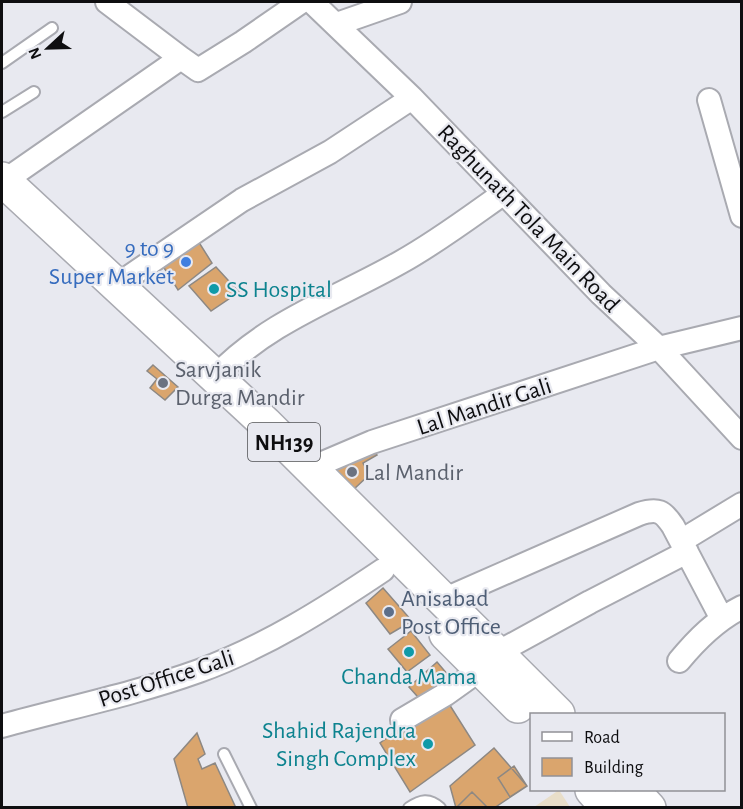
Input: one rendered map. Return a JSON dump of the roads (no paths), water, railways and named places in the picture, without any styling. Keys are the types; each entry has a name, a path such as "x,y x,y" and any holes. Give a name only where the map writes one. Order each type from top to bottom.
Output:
{"highway":[{"name":"NH139","path":"2,188 117,285 215,376 443,600 530,719"},
{"name":"NH139","path":"2,188 383,570 489,661 557,713"},
{"path":"594,791 608,807"},
{"path":"634,791 649,807"}],"street":[{"path":"107,2 198,70 301,2"},
{"name":"Raghunath Tola Main Road","path":"312,2 412,98 553,246 659,348 741,438"},
{"path":"337,24 400,2"},
{"path":"2,188 181,58"},
{"path":"117,285 242,200 330,152 412,98"},
{"path":"709,100 741,216"},
{"path":"215,376 235,356 256,340 304,312 418,253 504,193"},
{"name":"Lal Mandir Gali","path":"311,468 372,442 659,348 741,328"},
{"path":"402,720 446,694 489,661 684,546 741,504"},
{"path":"443,600 648,511 658,511 665,514 722,618"},
{"name":"Post Office Gali","path":"2,726 199,671 241,654 301,623 383,570"},
{"path":"679,661 698,639 722,618 741,607"}],"lane":[{"path":"2,63 52,28"},
{"path":"2,112 34,92"},
{"path":"224,754 251,807"},
{"path":"409,807 424,801 431,801 440,807"}],"place":[{"name":"9 to 9 Super Market","path":"186,262"},
{"name":"SS Hospital","path":"214,289"},
{"name":"Sarvjanik Durga Mandir","path":"163,383"},
{"name":"Lal Mandir","path":"352,472"},
{"name":"Anisabad Post Office","path":"389,612"},
{"name":"Chanda Mama","path":"409,652"},
{"name":"Shahid Rajendra Singh Complex","path":"428,744"}]}
